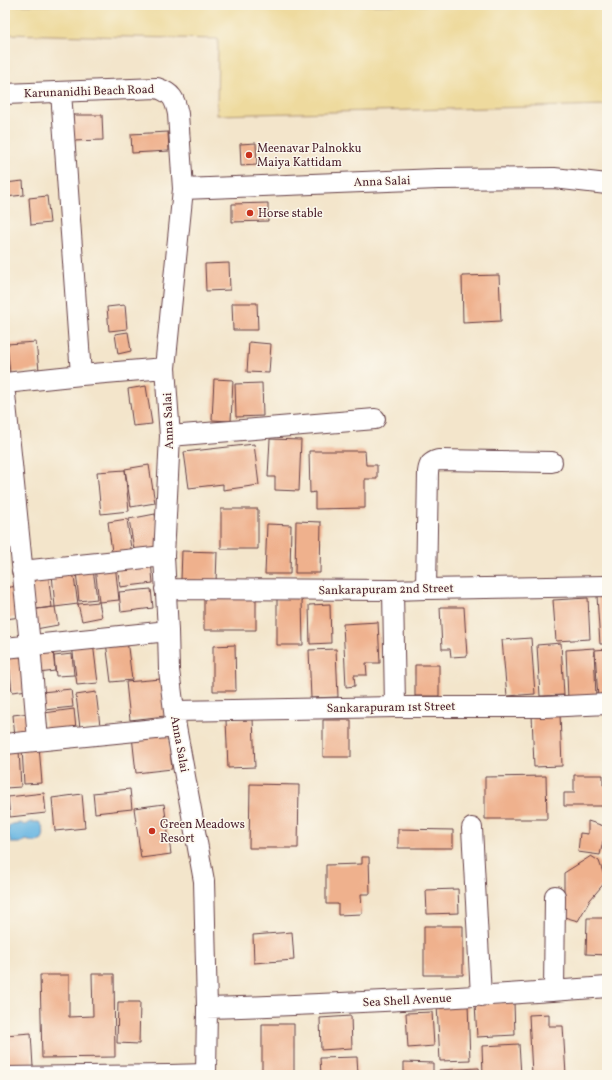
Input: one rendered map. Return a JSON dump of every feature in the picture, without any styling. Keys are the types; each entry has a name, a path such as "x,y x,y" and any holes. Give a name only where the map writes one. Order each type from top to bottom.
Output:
{"street":[{"name":"Karunanidhi Beach Road","path":"5,94 157,88 164,90 172,95 176,103 183,189"},
{"path":"61,92 82,375"},
{"name":"Anna Salai","path":"206,1072 207,1008 204,881 175,719 168,670 168,631 164,556 170,436 165,368 183,189 438,179 554,178 607,184"},
{"path":"5,383 165,368"},
{"path":"5,394 38,740"},
{"path":"170,436 376,419"},
{"path":"426,589 429,465 438,460 552,462"},
{"path":"22,571 164,556"},
{"name":"Sankarapuram 2nd Street","path":"165,589 393,590 607,586"},
{"path":"393,590 396,707"},
{"path":"5,648 168,631"},
{"name":"Sankarapuram 1st Street","path":"5,744 175,719 396,707 607,704"},
{"path":"472,828 481,996"},
{"path":"554,991 555,896"},
{"name":"Sea Shell Avenue","path":"207,1008 286,1006 481,996 607,987"}],"lane":[{"path":"5,1072 169,1070 206,1072"}],"sand":[{"path":"5,5 607,5 607,105 217,115 218,39 5,34"}],"water":[{"path":"30,822 39,822 41,824 44,833 42,840 34,842 26,840 20,843 12,843 8,831 9,826 12,824 21,823 24,825"}],"building":[{"path":"73,115 102,115 103,140 73,141"},
{"path":"168,132 169,151 132,153 131,134"},
{"name":"Meenavar Palnokku Maiya Kattidam","path":"256,143 257,165 241,166 240,144"},
{"path":"23,181 24,195 5,197 5,183"},
{"path":"47,196 50,223 31,225 29,198"},
{"name":"Horse stable","path":"268,203 268,221 232,222 232,204"},
{"path":"229,263 230,290 206,291 205,264"},
{"path":"499,275 501,321 463,323 462,276"},
{"path":"232,303 257,303 258,330 233,330"},
{"path":"125,305 127,329 109,331 107,307"},
{"path":"128,332 131,351 118,354 115,334"},
{"path":"36,342 39,370 10,373 7,344"},
{"path":"249,342 271,344 269,373 247,372"},
{"path":"214,379 233,380 231,421 212,420"},
{"path":"262,383 263,416 236,417 235,384"},
{"path":"146,386 152,424 133,426 128,389"},
{"path":"270,439 301,440 299,491 275,490 275,477 268,477"},
{"path":"254,444 259,485 223,490 223,484 189,488 184,452"},
{"path":"309,451 365,451 366,465 377,465 377,479 365,479 365,508 315,509 315,492 310,493"},
{"path":"149,465 155,503 131,507 125,469"},
{"path":"125,470 129,511 101,514 97,472"},
{"path":"221,509 258,509 258,549 221,549"},
{"path":"155,514 160,551 135,555 129,519"},
{"path":"5,516 9,537 5,538"},
{"path":"127,519 132,556 113,559 108,522"},
{"path":"296,521 321,522 320,573 295,573"},
{"path":"267,524 291,525 290,574 265,574"},
{"path":"182,551 217,552 216,582 181,580"},
{"path":"151,561 153,583 120,587 117,564"},
{"path":"115,564 119,600 99,602 95,567"},
{"path":"93,569 97,599 79,601 76,571"},
{"path":"73,571 78,604 55,607 52,574"},
{"path":"48,573 52,607 37,609 55,607 58,625 36,629 31,576"},
{"path":"17,586 21,617 5,619 5,588"},
{"path":"151,589 153,608 121,612 119,592"},
{"path":"607,595 607,644 600,644 597,596"},
{"path":"256,597 256,630 204,630 204,598"},
{"path":"302,598 303,645 277,645 277,599"},
{"path":"588,598 590,639 556,641 553,600"},
{"path":"99,602 102,617 82,621 78,604"},
{"path":"330,604 331,643 310,644 309,605"},
{"path":"440,607 464,607 467,656 451,657 450,649 442,649"},
{"path":"378,622 380,663 366,663 367,675 354,675 355,686 346,687 343,624"},
{"path":"531,638 535,694 507,696 502,640"},
{"path":"127,640 132,680 111,682 106,642"},
{"path":"93,643 98,683 77,685 72,645"},
{"path":"561,643 564,695 540,696 537,645"},
{"path":"235,645 236,691 213,691 213,646"},
{"path":"594,648 596,698 568,699 566,650"},
{"path":"336,649 338,697 311,698 309,650"},
{"path":"607,649 607,698 598,699 595,650"},
{"path":"53,650 55,671 39,673 37,651"},
{"path":"23,651 28,690 12,692 8,653"},
{"path":"72,654 74,675 56,676 54,656"},
{"path":"6,658 10,690 5,690"},
{"path":"415,665 439,665 439,696 415,696"},
{"path":"161,679 165,716 130,720 126,682"},
{"path":"71,689 73,707 44,710 42,692"},
{"path":"96,692 100,726 80,728 76,695"},
{"path":"74,709 76,729 46,733 44,713"},
{"path":"30,713 32,736 15,738 13,715"},
{"path":"532,714 560,714 562,766 534,767"},
{"path":"253,719 255,767 228,768 226,720"},
{"path":"323,720 351,720 351,757 323,757"},
{"path":"168,732 172,769 136,773 132,736"},
{"path":"39,746 42,783 24,784 22,748"},
{"path":"19,750 21,787 5,788 5,751"},
{"path":"574,775 603,775 603,785 607,785 607,806 564,806 564,793 574,793"},
{"path":"546,776 547,819 485,819 485,777"},
{"path":"250,784 299,785 298,848 249,848"},
{"path":"130,789 132,809 95,813 93,793"},
{"path":"44,793 46,813 10,817 8,797"},
{"path":"82,794 85,828 55,831 52,798"},
{"name":"Green Meadows Resort","path":"164,804 171,854 141,858 134,808"},
{"path":"588,821 607,827 607,845 603,841 600,855 578,852 580,833 588,834"},
{"path":"398,829 453,830 453,848 398,848"},
{"path":"591,856 599,861 606,881 590,900 578,921 564,917 564,873"},
{"path":"362,857 369,857 370,894 361,894 362,914 338,915 338,904 326,904 326,865 362,864"},
{"path":"458,889 459,913 427,914 426,890"},
{"path":"587,918 607,918 607,955 586,954"},
{"path":"424,926 463,926 463,975 424,975"},
{"path":"292,932 294,960 254,963 253,935"},
{"path":"92,974 114,974 115,1057 42,1058 40,975 69,975 69,1017 93,1016"},
{"path":"118,1002 140,1002 139,1044 117,1043"},
{"path":"514,1002 515,1035 477,1037 475,1004"},
{"path":"468,1004 470,1060 440,1061 437,1005"},
{"path":"432,1012 434,1046 408,1048 406,1013"},
{"path":"549,1014 549,1026 563,1026 566,1075 532,1075 529,1015"},
{"path":"351,1016 352,1048 321,1050 320,1018"},
{"path":"262,1024 294,1024 294,1075 262,1075"},
{"path":"31,1033 33,1067 5,1069 5,1035"},
{"path":"519,1044 521,1075 483,1075 482,1046"},
{"path":"357,1057 358,1075 321,1075 320,1058"},
{"path":"404,1062 433,1063 433,1075 404,1075"},
{"path":"479,1068 480,1075 440,1075 439,1070"}],"place":[{"name":"Meenavar Palnokku Maiya Kattidam","path":"249,155"},
{"name":"Horse stable","path":"250,213"},
{"name":"Green Meadows Resort","path":"152,831"}]}
